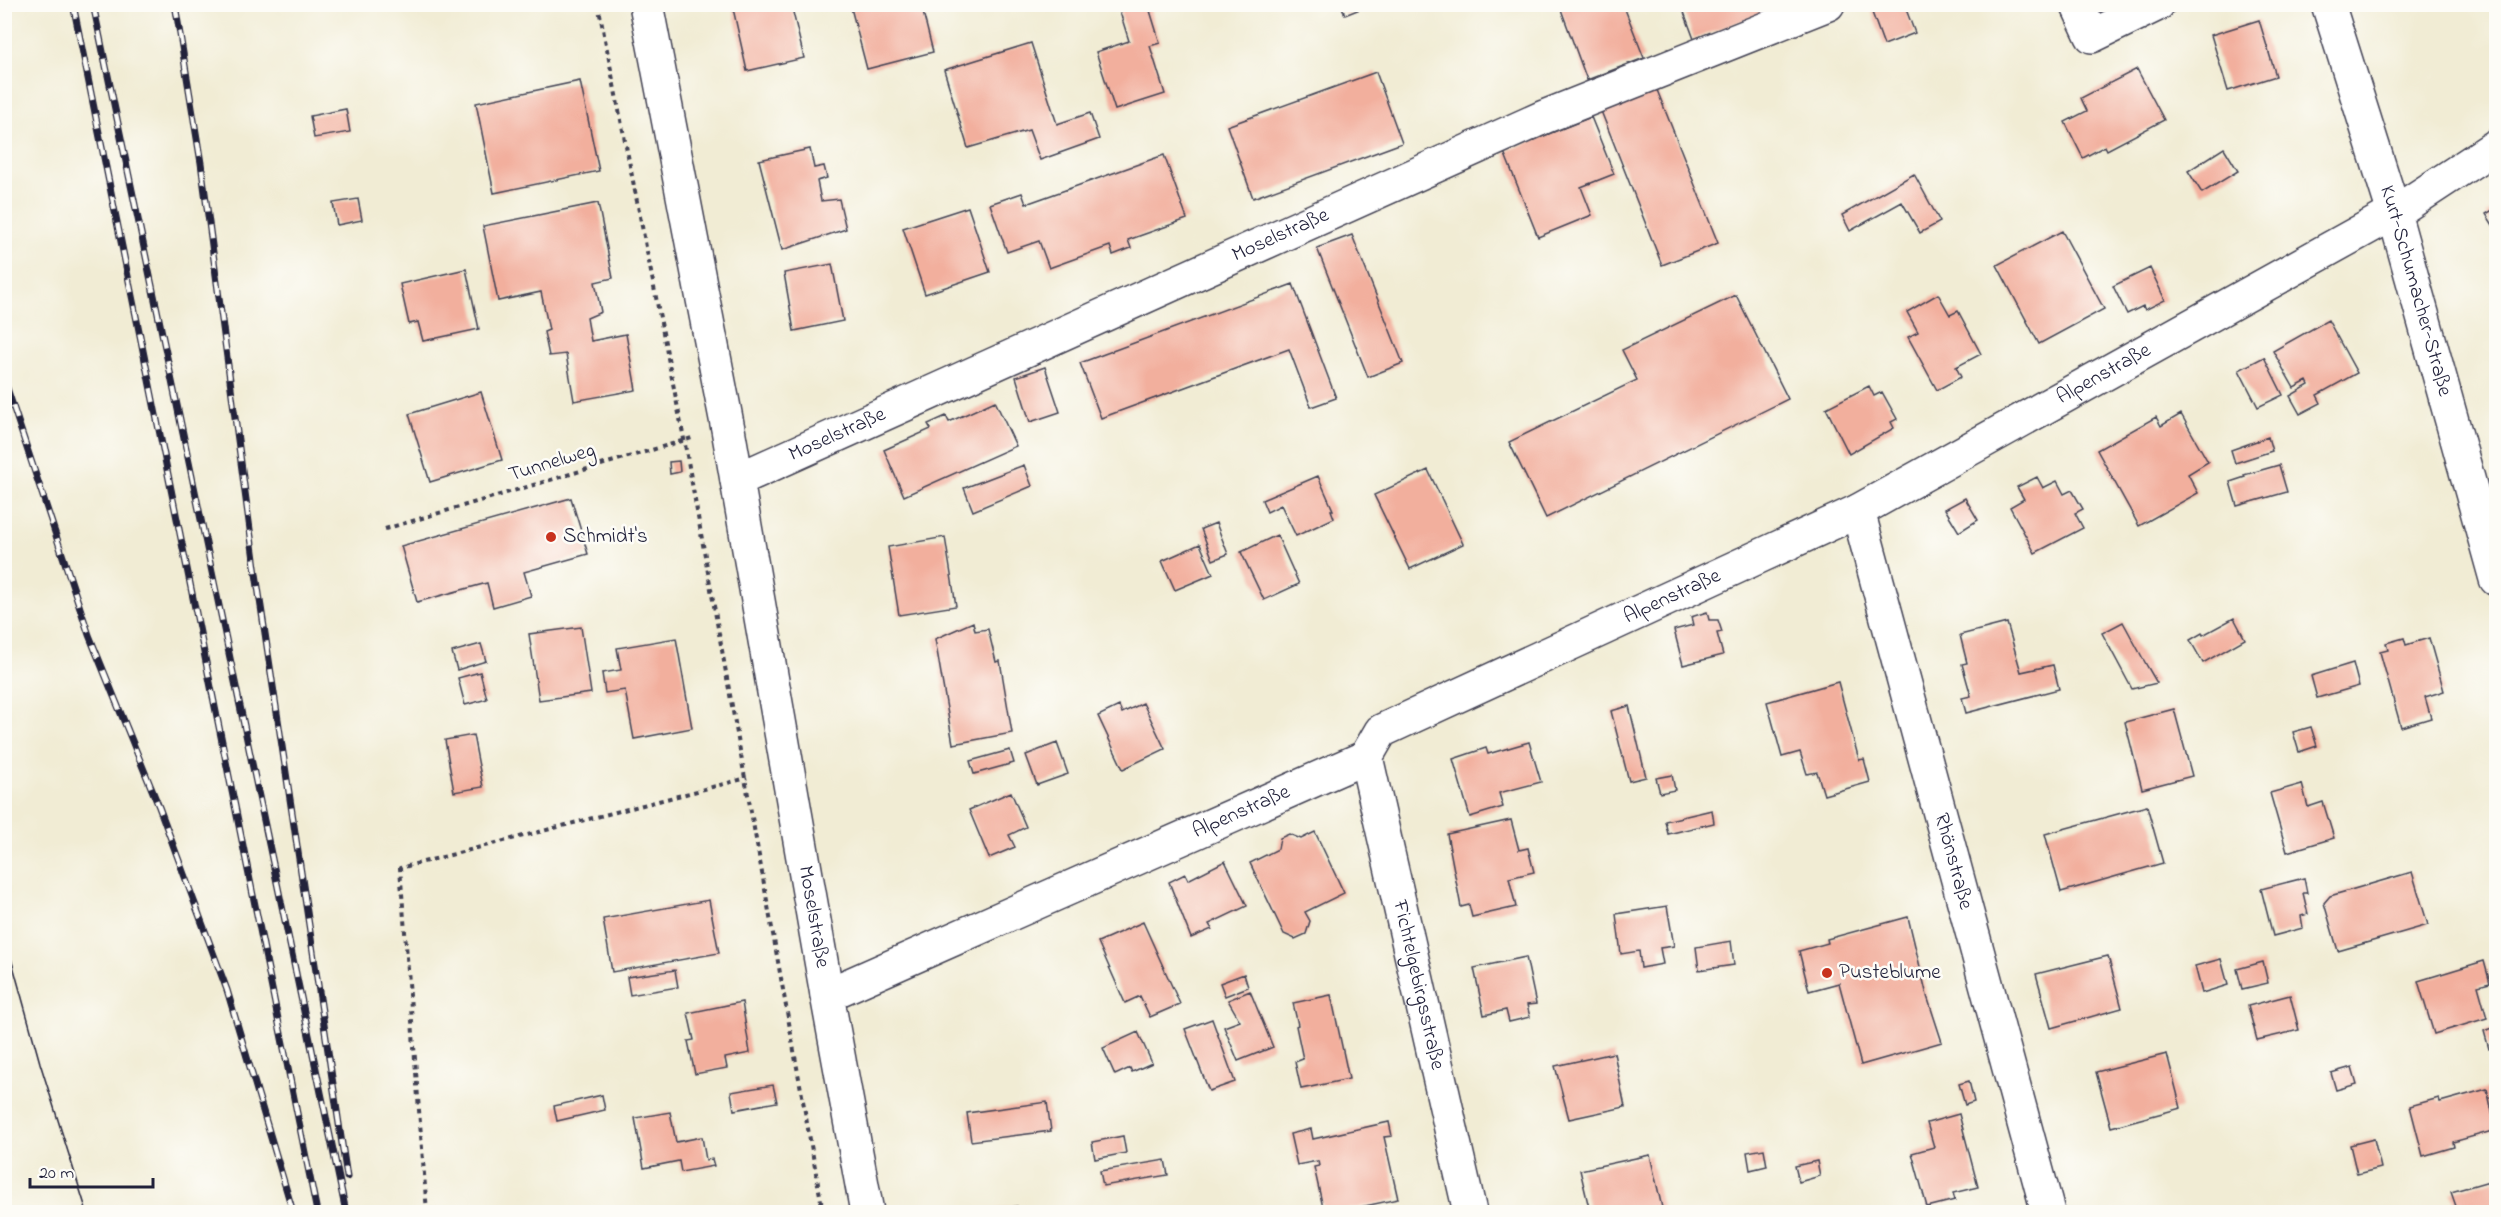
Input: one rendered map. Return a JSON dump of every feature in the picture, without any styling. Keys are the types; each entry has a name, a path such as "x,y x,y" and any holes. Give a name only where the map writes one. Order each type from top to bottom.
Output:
{"street":[{"name":"Moselstraße","path":"646,4 728,429 826,995 867,1212"},
{"name":"Moselstraße","path":"737,480 1498,137 1828,4"},
{"path":"2077,4 2092,36 2158,4"},
{"name":"Kurt-Schumacher-Straße","path":"2328,4 2394,213 2496,579"},
{"name":"Alpenstraße","path":"826,995 1366,757 1381,731 1858,511 2394,213 2496,146"},
{"name":"Rhönstraße","path":"1858,511 2048,1212"},
{"name":"Fichtelgebirgsstraße","path":"1366,757 1470,1212"}],"path":[{"path":"598,4 684,440 823,1212"},
{"name":"Tunnelweg","path":"385,529 728,429"},
{"path":"427,1212 400,868 787,768"}],"building":[{"path":"732,4 791,4 804,58 747,71"},
{"path":"850,4 921,4 933,52 867,69"},
{"path":"1134,4 1148,4 1160,43 1150,46 1165,94 1115,110 1096,52 1129,41 1119,9"},
{"path":"1341,4 1370,4 1370,5 1345,15"},
{"path":"1559,4 1623,4 1644,58 1587,80"},
{"path":"1681,4 1785,4 1785,5 1694,39"},
{"path":"1875,4 1904,4 1915,33 1884,45 1870,7"},
{"path":"2487,4 2496,4 2496,20"},
{"path":"2259,20 2276,76 2228,91 2211,35"},
{"path":"1031,43 1057,124 1090,113 1099,139 1040,160 1029,130 968,148 944,70"},
{"path":"2137,69 2164,120 2107,150 2105,146 2083,158 2065,122 2087,111 2081,98"},
{"path":"1376,72 1402,143 1253,198 1227,126"},
{"path":"580,81 599,171 494,193 476,103"},
{"path":"1657,90 1718,243 1662,265 1601,111"},
{"path":"346,109 350,132 314,138 310,116"},
{"path":"1591,117 1614,174 1581,187 1592,215 1538,237 1504,152"},
{"path":"2224,148 2238,171 2202,193 2188,171"},
{"path":"810,149 814,168 824,166 827,178 817,181 821,201 839,199 846,229 782,250 759,160"},
{"path":"1164,155 1187,219 1128,240 1131,248 1113,255 1110,246 1049,268 1039,241 1007,252 990,204 1022,193 1026,204"},
{"path":"1914,174 1940,222 1920,233 1902,202 1850,231 1842,215"},
{"path":"358,199 362,220 337,225 333,203"},
{"path":"598,203 613,278 595,282 601,312 587,318 591,341 626,334 636,390 574,401 566,354 549,356 544,332 549,330 541,292 498,301 483,226"},
{"path":"968,207 990,272 925,294 903,228"},
{"path":"2496,208 2496,230 2486,214"},
{"path":"2062,231 2104,309 2039,344 1997,265"},
{"path":"1352,235 1403,363 1368,377 1317,248"},
{"path":"832,264 843,321 794,331 784,273"},
{"path":"2150,268 2165,300 2145,310 2143,306 2127,314 2113,286"},
{"path":"466,269 479,329 423,341 418,322 409,324 400,284"},
{"path":"1293,284 1336,398 1311,407 1289,349 1101,418 1080,363"},
{"path":"1938,294 1950,315 1958,311 1981,354 1956,367 1961,377 1937,390 1908,337 1918,332 1907,312"},
{"path":"1736,295 1788,399 1546,518 1509,442 1637,380 1622,350"},
{"path":"2328,320 2357,373 2317,395 2321,403 2300,414 2290,396 2309,385 2307,381 2294,388 2273,351"},
{"path":"2264,357 2283,395 2258,407 2239,370"},
{"path":"1045,367 1060,412 1030,422 1016,377"},
{"path":"1869,386 1874,396 1882,392 1897,419 1891,422 1894,428 1849,454 1826,408"},
{"path":"481,392 502,460 430,482 409,414"},
{"path":"995,401 1016,446 904,496 884,450 931,429 928,424 946,416 949,422"},
{"path":"2181,414 2208,462 2188,474 2198,493 2139,526 2097,450 2156,417 2161,426"},
{"path":"2268,437 2272,451 2235,463 2231,450"},
{"path":"679,461 680,472 670,474 669,462"},
{"path":"1024,465 1032,486 973,511 964,488"},
{"path":"2279,465 2287,492 2237,506 2230,482 2245,477 2244,475"},
{"path":"1428,470 1463,544 1410,569 1374,495"},
{"path":"1318,476 1333,510 1331,510 1334,518 1296,536 1281,505 1267,512 1262,500"},
{"path":"2037,477 2043,488 2057,481 2064,494 2072,490 2083,509 2075,513 2083,528 2035,553 2010,507 2024,499 2017,487"},
{"path":"571,498 588,554 524,572 531,596 493,607 487,583 417,602 401,546"},
{"path":"1965,498 1978,520 1959,532 1945,509"},
{"path":"1216,523 1228,554 1213,560 1201,529"},
{"path":"1277,535 1299,584 1264,600 1241,552"},
{"path":"945,537 956,606 899,615 888,547"},
{"path":"1200,544 1213,574 1175,590 1162,561"},
{"path":"1707,612 1709,620 1718,620 1722,632 1717,633 1723,655 1683,665 1674,630 1693,625 1691,617"},
{"path":"2234,618 2245,639 2203,663 2190,640"},
{"path":"973,622 975,631 988,629 996,662 1000,661 1012,733 953,744 935,639"},
{"path":"2123,622 2157,683 2132,689 2102,633"},
{"path":"2007,623 2021,672 2053,665 2059,689 1966,713 1962,698 1971,696 1962,664 1967,663 1960,635"},
{"path":"581,627 591,693 539,700 529,634"},
{"path":"676,638 692,728 634,739 625,690 605,693 602,673 621,670 617,648"},
{"path":"2404,638 2406,645 2429,638 2444,691 2425,697 2431,718 2401,727 2380,652 2388,650 2386,643"},
{"path":"481,644 486,661 457,670 452,652"},
{"path":"2353,663 2359,686 2317,698 2311,676"},
{"path":"480,672 487,699 465,705 458,678"},
{"path":"1838,682 1859,760 1864,759 1870,782 1824,795 1817,772 1807,774 1800,752 1782,757 1767,702"},
{"path":"1143,703 1165,749 1123,769 1098,716 1119,706 1122,713"},
{"path":"1629,706 1646,777 1629,781 1611,711"},
{"path":"2174,709 2192,776 2142,789 2125,722"},
{"path":"2311,727 2317,746 2299,752 2293,732"},
{"path":"473,735 483,787 454,792 445,740"},
{"path":"1529,742 1541,782 1499,793 1503,807 1470,817 1453,759 1486,748 1488,754"},
{"path":"1057,743 1068,774 1037,785 1026,755"},
{"path":"1010,750 1014,763 974,774 970,761"},
{"path":"1672,775 1675,790 1660,793 1656,778"},
{"path":"2302,784 2308,807 2323,802 2334,838 2287,852 2270,793"},
{"path":"1011,792 1026,827 1009,835 1015,847 989,858 969,810"},
{"path":"2147,806 2163,863 2061,892 2045,834"},
{"path":"1712,810 1714,823 1668,834 1665,821"},
{"path":"1511,820 1519,850 1528,848 1534,872 1509,878 1516,907 1472,917 1469,905 1461,907 1447,834"},
{"path":"1315,832 1344,893 1305,912 1310,921 1306,934 1295,939 1284,934 1250,863 1278,849 1280,838 1289,834 1301,839"},
{"path":"1225,861 1247,906 1209,924 1212,929 1191,938 1169,882 1185,874 1188,880"},
{"path":"2412,872 2428,925 2338,951 2324,903 2330,896"},
{"path":"2304,878 2307,893 2303,893 2308,914 2301,916 2303,928 2273,936 2261,889"},
{"path":"709,900 719,953 612,972 603,919"},
{"path":"1667,906 1674,946 1660,948 1663,964 1641,968 1639,951 1621,954 1616,914"},
{"path":"1908,917 1927,996 1942,1042 1861,1065 1839,983 1809,991 1799,951 1828,943 1827,939"},
{"path":"1143,922 1180,1004 1150,1017 1140,996 1125,1003 1098,942"},
{"path":"1731,941 1734,965 1699,970 1696,947"},
{"path":"2108,956 2122,1008 2051,1028 2036,974"},
{"path":"1526,957 1536,1004 1527,1005 1530,1017 1509,1022 1506,1010 1484,1015 1474,968"},
{"path":"2221,959 2228,985 2202,993 2195,966"},
{"path":"2484,961 2490,983 2478,986 2487,1018 2434,1034 2418,981"},
{"path":"2263,962 2268,983 2242,989 2237,969"},
{"path":"675,970 678,987 630,995 627,977"},
{"path":"1244,974 1248,987 1225,996 1220,983"},
{"path":"1250,991 1273,1047 1238,1061 1224,1027 1240,1021 1228,1000"},
{"path":"1331,995 1349,1079 1301,1089 1295,1062 1303,1059 1293,1003"},
{"path":"2290,995 2299,1030 2257,1040 2248,1006"},
{"path":"742,1002 750,1053 725,1058 727,1068 695,1074 688,1041 694,1040 688,1013"},
{"path":"1212,1019 1235,1082 1209,1091 1185,1029"},
{"path":"2496,1027 2496,1046 2489,1049 2484,1031"},
{"path":"1138,1032 1152,1063 1132,1072 1130,1068 1115,1075 1103,1048"},
{"path":"1614,1053 1625,1107 1569,1119 1555,1066"},
{"path":"2167,1054 2181,1108 2111,1127 2096,1072"},
{"path":"2352,1067 2357,1084 2336,1090 2331,1073"},
{"path":"1969,1081 1974,1102 1965,1105 1959,1084"},
{"path":"773,1085 777,1102 734,1110 731,1092"},
{"path":"2487,1089 2496,1130 2453,1142 2454,1147 2423,1156 2410,1106 2439,1098 2440,1102"},
{"path":"602,1095 605,1110 557,1121 554,1106"},
{"path":"1047,1102 1051,1131 971,1141 967,1113"},
{"path":"670,1112 676,1142 702,1137 706,1160 712,1159 714,1166 681,1172 679,1161 644,1168 635,1118"},
{"path":"1959,1114 1978,1187 1953,1193 1955,1200 1927,1207 1912,1153 1934,1147 1927,1123"},
{"path":"1389,1122 1392,1136 1384,1137 1398,1199 1337,1212 1324,1212 1314,1167 1319,1166 1318,1161 1297,1165 1290,1134 1311,1129 1313,1139"},
{"path":"1123,1136 1126,1153 1095,1159 1092,1142"},
{"path":"2374,1139 2381,1168 2357,1174 2350,1145"},
{"path":"1764,1149 1767,1166 1750,1170 1747,1152"},
{"path":"1650,1155 1663,1212 1590,1212 1580,1170"},
{"path":"1165,1160 1168,1175 1103,1186 1100,1171"},
{"path":"1817,1161 1820,1176 1799,1182 1795,1166"},
{"path":"2496,1179 2496,1212 2458,1212 2451,1192"},
{"path":"1017,1206 1019,1212 985,1211"}],"tram line":[{"path":"4,933 40,1063 87,1212"}],"railway":[{"path":"73,4 317,1212"},
{"path":"93,4 346,1212"},
{"path":"175,4 201,163 255,567 347,1177"},
{"path":"4,379 89,635 159,807 227,990 293,1212"}],"place":[{"name":"Schmidt's","path":"551,537"},
{"name":"Pusteblume","path":"1827,973"}]}
